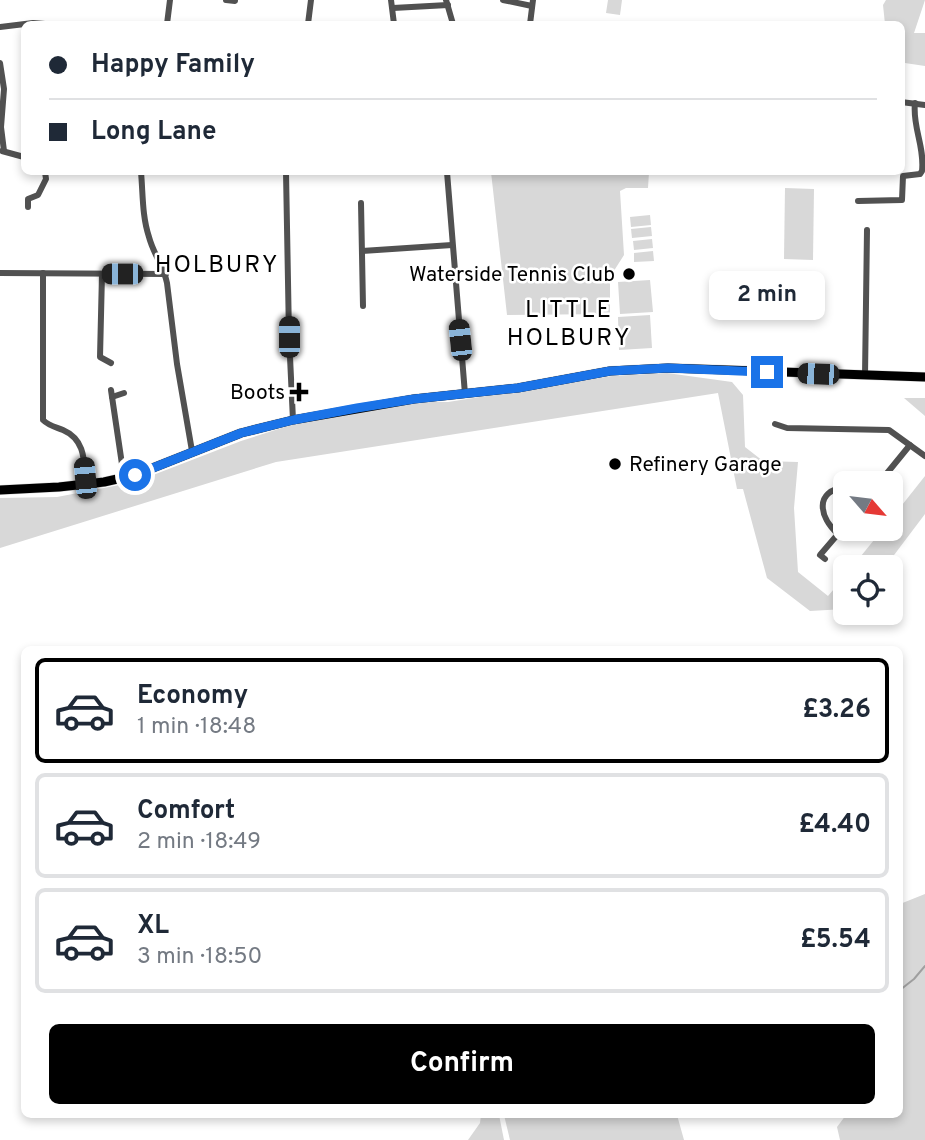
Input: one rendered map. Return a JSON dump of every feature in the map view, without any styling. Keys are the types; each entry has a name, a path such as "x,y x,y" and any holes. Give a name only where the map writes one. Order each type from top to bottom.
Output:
{"main road":[{"path":"0,490 86,484 135,475 241,433 293,420 414,399 518,388 610,371 668,368 925,377"}],"street":[{"path":"167,21 170,0"},
{"path":"226,0 235,1"},
{"path":"308,21 311,0"},
{"path":"391,0 394,21"},
{"path":"503,0 533,3 530,21"},
{"path":"393,8 447,3 452,21"},
{"path":"0,27 21,24"},
{"path":"0,63 4,89 2,151 21,156"},
{"path":"905,102 925,105"},
{"path":"859,201 902,200 903,176 919,174 922,171 922,145 914,116 915,103"},
{"path":"28,207 28,200 38,195 45,182 45,175"},
{"path":"141,175 144,221 154,254 166,274 177,364 192,451"},
{"path":"286,175 293,420"},
{"path":"447,175 465,394"},
{"path":"854,192 859,201"},
{"path":"854,208 859,201"},
{"path":"361,203 363,306"},
{"path":"865,376 867,230"},
{"path":"362,251 452,245"},
{"path":"0,273 166,274"},
{"path":"43,273 43,419 47,424 71,434 78,441 83,450 86,484"},
{"path":"102,274 100,357 111,363"},
{"path":"123,471 112,393 124,393"},
{"path":"775,424 787,428 890,430 925,456"},
{"path":"889,471 911,445"},
{"path":"833,490 822,506 825,521 833,529"},
{"path":"820,556 833,540"}],"shaded area":[{"path":"608,0 622,0 620,15 606,13"},
{"path":"886,0 925,0 914,33 925,33 925,66 905,63 905,21 885,21 883,5"},
{"path":"491,175 649,175 648,188 626,188 620,191 624,255 610,277 610,314 507,315"},
{"path":"785,188 814,189 813,260 784,259"},
{"path":"650,215 651,225 631,227 630,217"},
{"path":"651,227 652,236 632,238 631,229"},
{"path":"652,239 653,248 634,250 633,241"},
{"path":"653,251 654,261 634,262 634,253"},
{"path":"650,280 653,312 620,314 618,282"},
{"path":"650,315 652,348 619,350 618,317"},
{"path":"667,373 732,382 743,395 745,447 763,461 798,462 794,508 798,572 828,596 833,590 833,610 810,611 767,578 743,489 737,489 718,393 276,462 0,548 0,498 57,497 135,482 241,441 291,425 415,402 448,402 612,376"},
{"path":"904,398 925,398 925,416"},
{"path":"925,476 925,514 894,555 862,555 873,541 903,541 903,504"},
{"path":"925,894 925,1140 840,1140 837,1127 844,1118 903,1118 903,903"},
{"path":"481,1118 500,1118 504,1140 468,1140"},
{"path":"505,1118 678,1118 684,1140 510,1140"}],"waterway":[{"path":"903,988 925,966"}],"place":[{"name":"Waterside Tennis Club","path":"629,274"},
{"name":"Boots","path":"299,392"},
{"name":"Refinery Garage","path":"615,464"}],"district":[{"name":"HOLBURY","path":"217,264"},
{"name":"LITTLE HOLBURY","path":"569,323"}],"route":[{"path":"135,475 241,433 357,408 518,388 632,369 767,372"}]}
